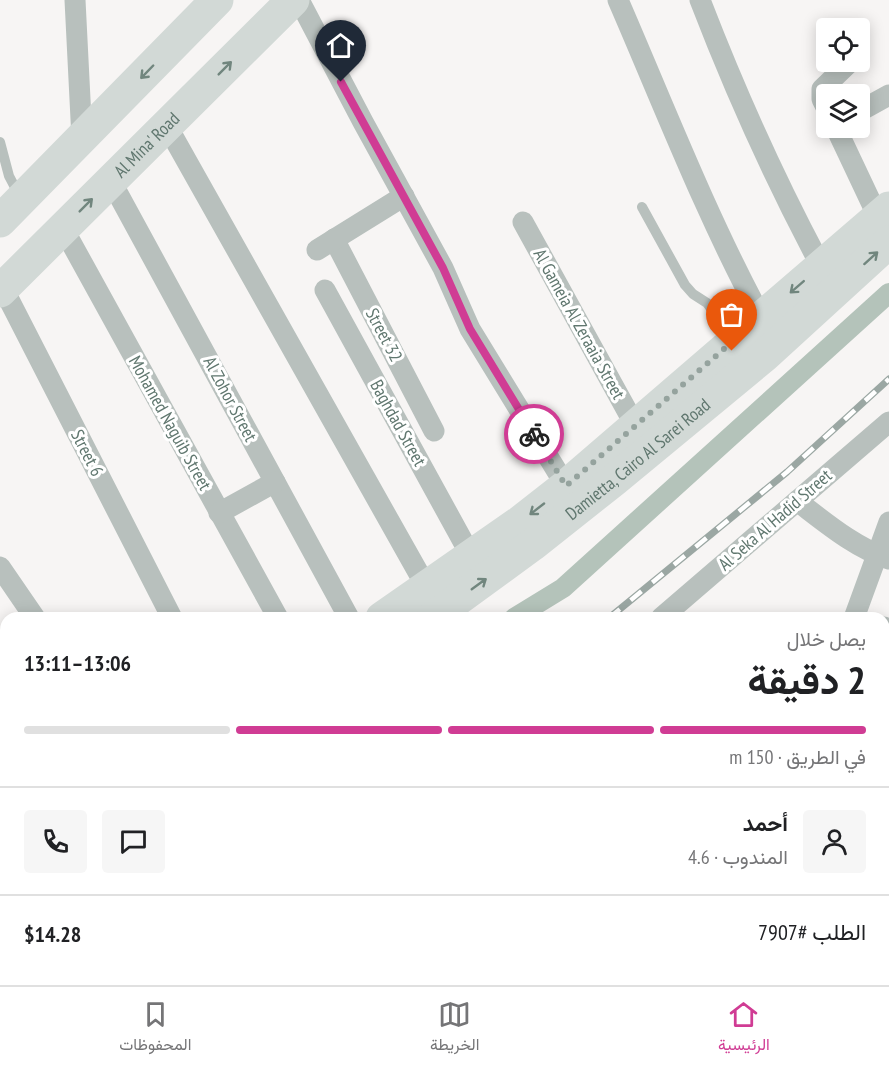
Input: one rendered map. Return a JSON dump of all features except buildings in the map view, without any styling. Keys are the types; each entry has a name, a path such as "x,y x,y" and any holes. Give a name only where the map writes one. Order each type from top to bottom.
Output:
{"highway":[{"name":"Al Mina' Road","path":"1,289 293,0"},
{"path":"11,210 82,139 202,7"},
{"name":"Damietta, Cairo Al Sarei Road","path":"429,603 471,556 566,486 636,427 746,344 885,222"},
{"name":"Damietta, Cairo Al Sarei Road","path":"401,612 429,603 573,513 746,344 821,266 885,222"}],"street":[{"path":"75,0 82,139"},
{"path":"299,0 443,268 470,329 566,486"},
{"path":"618,0 739,276 746,344"},
{"path":"700,0 733,82 789,207 821,266"},
{"path":"827,84 840,72"},
{"path":"870,105 889,94"},
{"path":"167,126 429,603"},
{"path":"841,138 885,222"},
{"name":"Al Zohor Street","path":"111,181 346,612"},
{"name":"Street 32","path":"404,196 325,245 434,431"},
{"name":"Al Gameia Al Zeraaia Street","path":"523,222 636,427"},
{"name":"Mohamed Naguib Street","path":"63,228 275,612"},
{"name":"Street 6","path":"1,289 169,612"},
{"name":"Baghdad Street","path":"325,290 471,556"},
{"name":"Al Seka Al Hadid Street","path":"668,612 889,422"},
{"path":"219,513 275,482"},
{"path":"797,501 845,537 883,557"},
{"path":"857,612 883,557 889,522"},
{"path":"0,567 31,612"}],"lane":[{"path":"0,142 9,176 11,210"},
{"path":"642,207 689,290 707,303 746,344"}],"waterway":[{"path":"524,612 563,588 889,293"}],"railway":[{"path":"616,612 787,472 889,379"}],"way so far":[{"path":"534,434 566,486 724,349 732,351"}],"route":[{"path":"341,82 443,268 470,329 534,434"}]}
